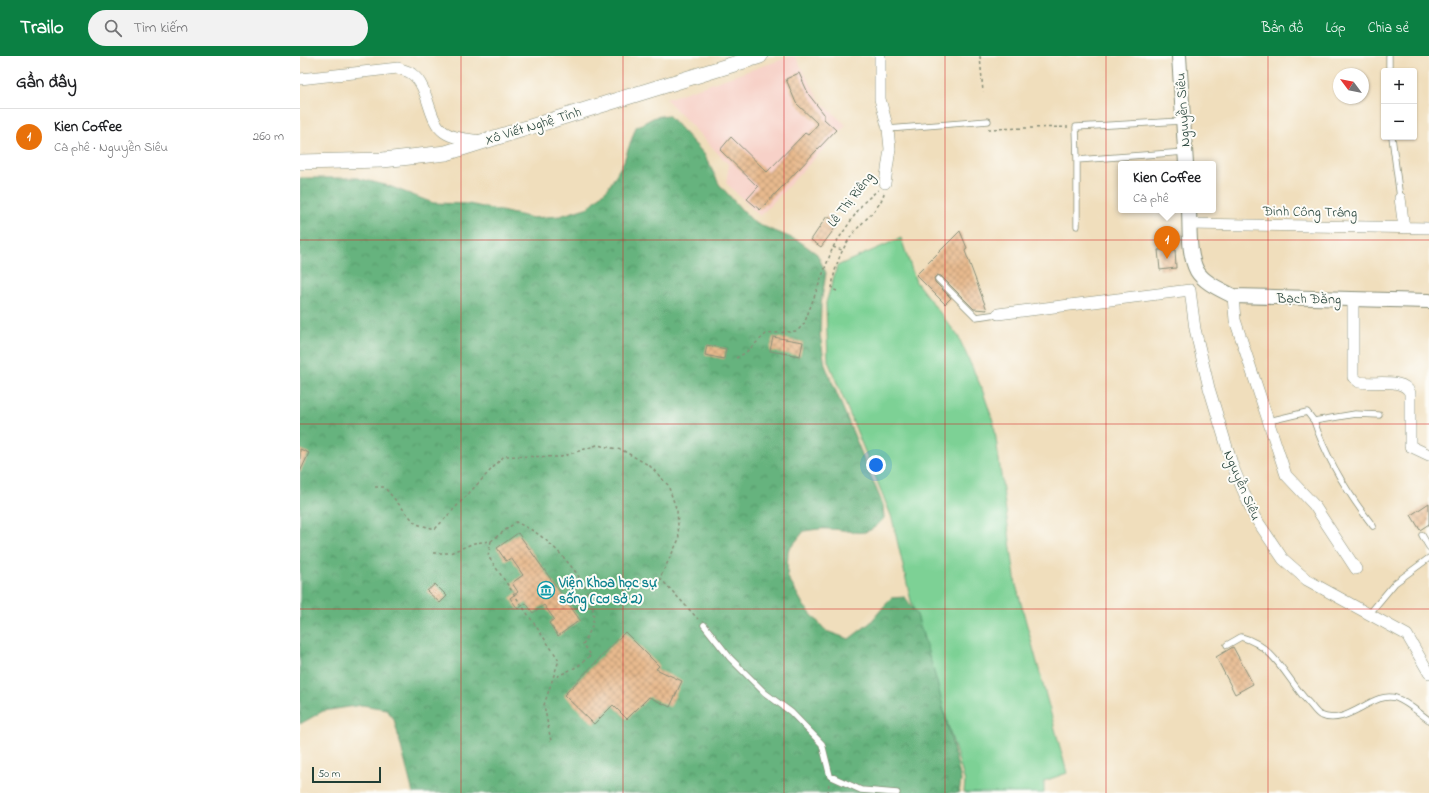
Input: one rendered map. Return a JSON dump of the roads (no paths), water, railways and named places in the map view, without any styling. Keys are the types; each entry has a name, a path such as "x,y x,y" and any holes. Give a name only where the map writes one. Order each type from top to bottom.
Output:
{"main road":[{"name":"Xô Viết Nghệ Tỉnh","path":"300,162 383,160 446,152 760,56"}],"street":[{"name":"Lê Thị Riêng","path":"880,56 880,100 888,130 890,150 885,183"},
{"name":"Nguyễn Siêu","path":"1179,56 1185,158"},
{"path":"300,78 398,68 413,74 423,89 436,125 444,132 452,136 482,141"},
{"path":"1400,198 1404,228"},
{"path":"998,314 1190,290 1198,272 1191,249 1189,213"},
{"name":"Đinh Công Tráng","path":"1190,224 1429,228"},
{"name":"Bạch Đằng","path":"1198,272 1214,286 1233,296 1429,301"},
{"name":"Nguyễn Siêu","path":"1190,290 1195,329 1210,388 1233,467 1254,516 1283,560 1307,580 1370,613 1407,635 1429,673"},
{"path":"1233,296 1235,320 1286,475 1314,505 1356,569"},
{"path":"1353,299 1353,376 1359,382 1400,383 1408,388 1410,392 1410,446 1429,455"}],"lane":[{"path":"1389,56 1389,68"},
{"path":"1077,226 1076,127 1183,121"},
{"path":"888,130 988,122"},
{"path":"1392,140 1400,198"},
{"path":"1077,160 1185,158"},
{"path":"938,279 976,317 998,314"},
{"path":"1269,421 1307,412 1314,421 1322,444 1351,497 1373,526"},
{"path":"1314,421 1355,414 1379,415"},
{"path":"1422,535 1429,547"},
{"path":"1370,613 1395,583 1429,558"},
{"path":"704,625 730,658 765,693 791,712 822,744 830,776 861,790 897,793"},
{"path":"1227,645 1241,637 1254,641 1269,652 1301,694 1320,715 1334,718 1350,714 1380,699 1394,698 1429,720"}],"place":[{"name":"Kien Coffee","path":"1167,259"},
{"name":"Viện Khoa học sự sống (cơ sở 2)","path":"546,590"}]}
